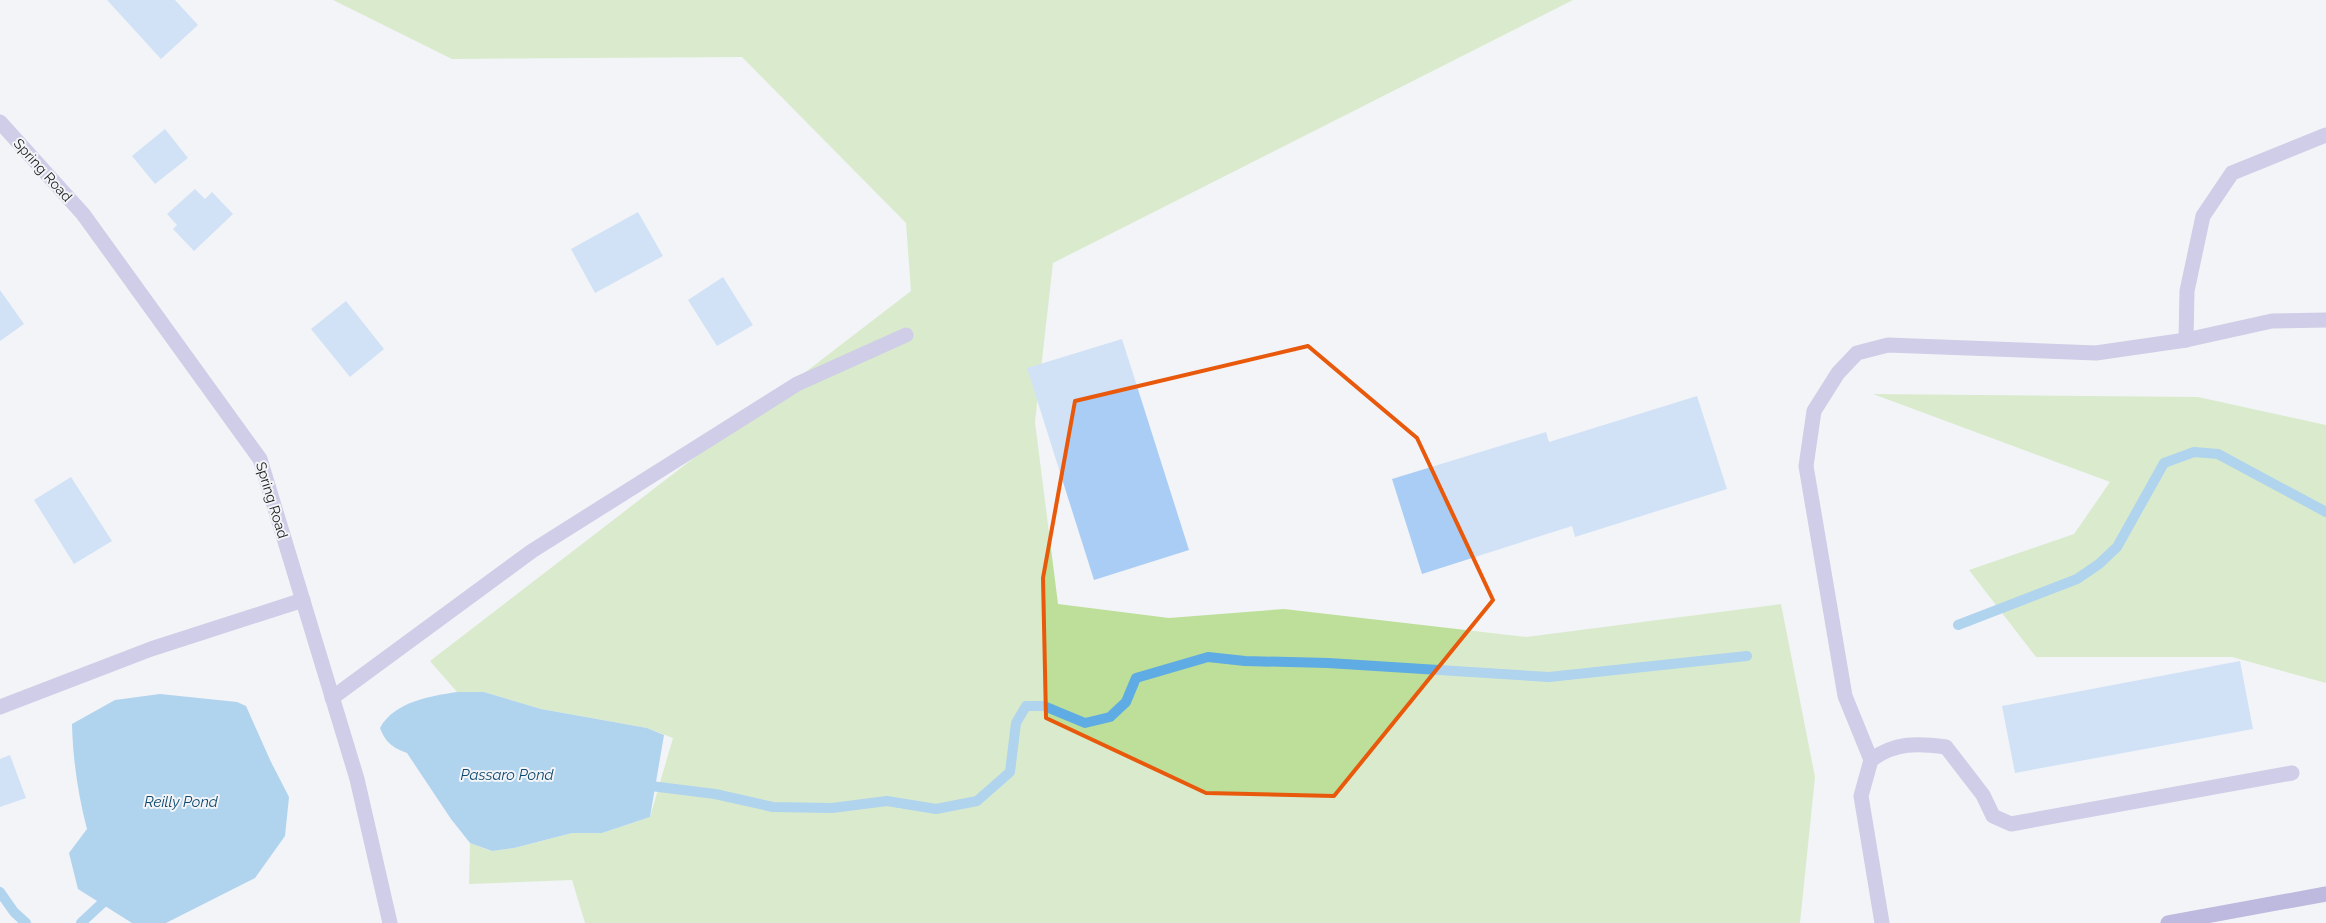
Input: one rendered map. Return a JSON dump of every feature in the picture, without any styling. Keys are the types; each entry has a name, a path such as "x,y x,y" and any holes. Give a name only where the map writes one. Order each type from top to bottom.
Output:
{"main road":[{"path":"2168,923 2326,894"}],"street":[{"name":"Spring Road","path":"0,122 83,214 260,459 357,779 390,923"},
{"path":"2186,340 2187,291 2203,216 2232,174 2326,135"},
{"path":"1882,923 1862,796 1871,760 1846,696 1806,466 1814,411 1838,373 1858,353 1888,346 2096,352 2186,340 2272,321 2326,320"},
{"path":"332,698 532,551 789,389 906,335"},
{"path":"0,706 151,649 303,600"},
{"path":"1871,760 1885,750 1921,743 1946,747 1983,795 1993,816 2011,824 2292,773"}],"highlighted area":[{"path":"1308,346 1417,438 1493,600 1334,796 1206,793 1046,718 1043,578 1075,401"}],"green space":[{"path":"333,0 1573,0 1053,263 1035,422 1058,604 1169,618 1284,609 1526,637 1781,604 1815,777 1800,923 585,923 572,880 469,884 470,843 491,851 514,848 572,833 602,833 650,817 673,738 647,728 541,709 484,692 457,692 430,661 911,291 906,223 742,57 452,59"},
{"path":"1873,394 2198,397 2326,425 2326,683 2232,657 2036,657 1969,570 2074,534 2110,482"}],"water":[{"name":"Passaro Pond","path":"457,692 484,692 541,709 647,728 664,735 650,817 602,833 572,833 514,848 492,851 470,843 451,819 407,753 390,744 380,728 386,719 403,706 424,698"},
{"name":"Reilly Pond","path":"160,694 237,702 246,706 289,797 285,836 255,878 166,923 132,923 78,889 69,853 87,829 76,777 72,724 115,700"}],"building":[{"path":"107,0 175,0 198,25 161,59"},
{"path":"165,129 188,158 155,184 132,156"},
{"path":"195,189 205,199 212,192 233,214 194,251 173,229 177,225 167,214"},
{"path":"638,212 663,256 595,293 571,249"},
{"path":"723,277 753,325 717,346 688,300"},
{"path":"0,290 24,324 0,341"},
{"path":"346,301 384,349 350,377 311,329"},
{"path":"1122,339 1189,550 1094,580 1027,368"},
{"path":"1697,396 1727,489 1575,537 1572,526 1422,574 1392,479 1546,432 1549,442"},
{"path":"71,477 112,541 74,564 34,500"},
{"path":"2240,661 2253,729 2015,773 2002,706"},
{"path":"10,755 26,798 0,807 0,759"}],"waterway":[{"path":"1958,625 2077,579 2099,564 2117,547 2164,463 2194,452 2218,454 2326,512"},
{"path":"643,785 715,794 773,807 832,808 887,801 936,809 977,801 1010,772 1016,723 1026,706 1044,706 1085,723 1110,717 1126,702 1136,678 1208,657 1245,661 1328,663 1549,677 1747,656"},
{"path":"0,892 14,912 26,923"},
{"path":"81,923 111,895"}]}
